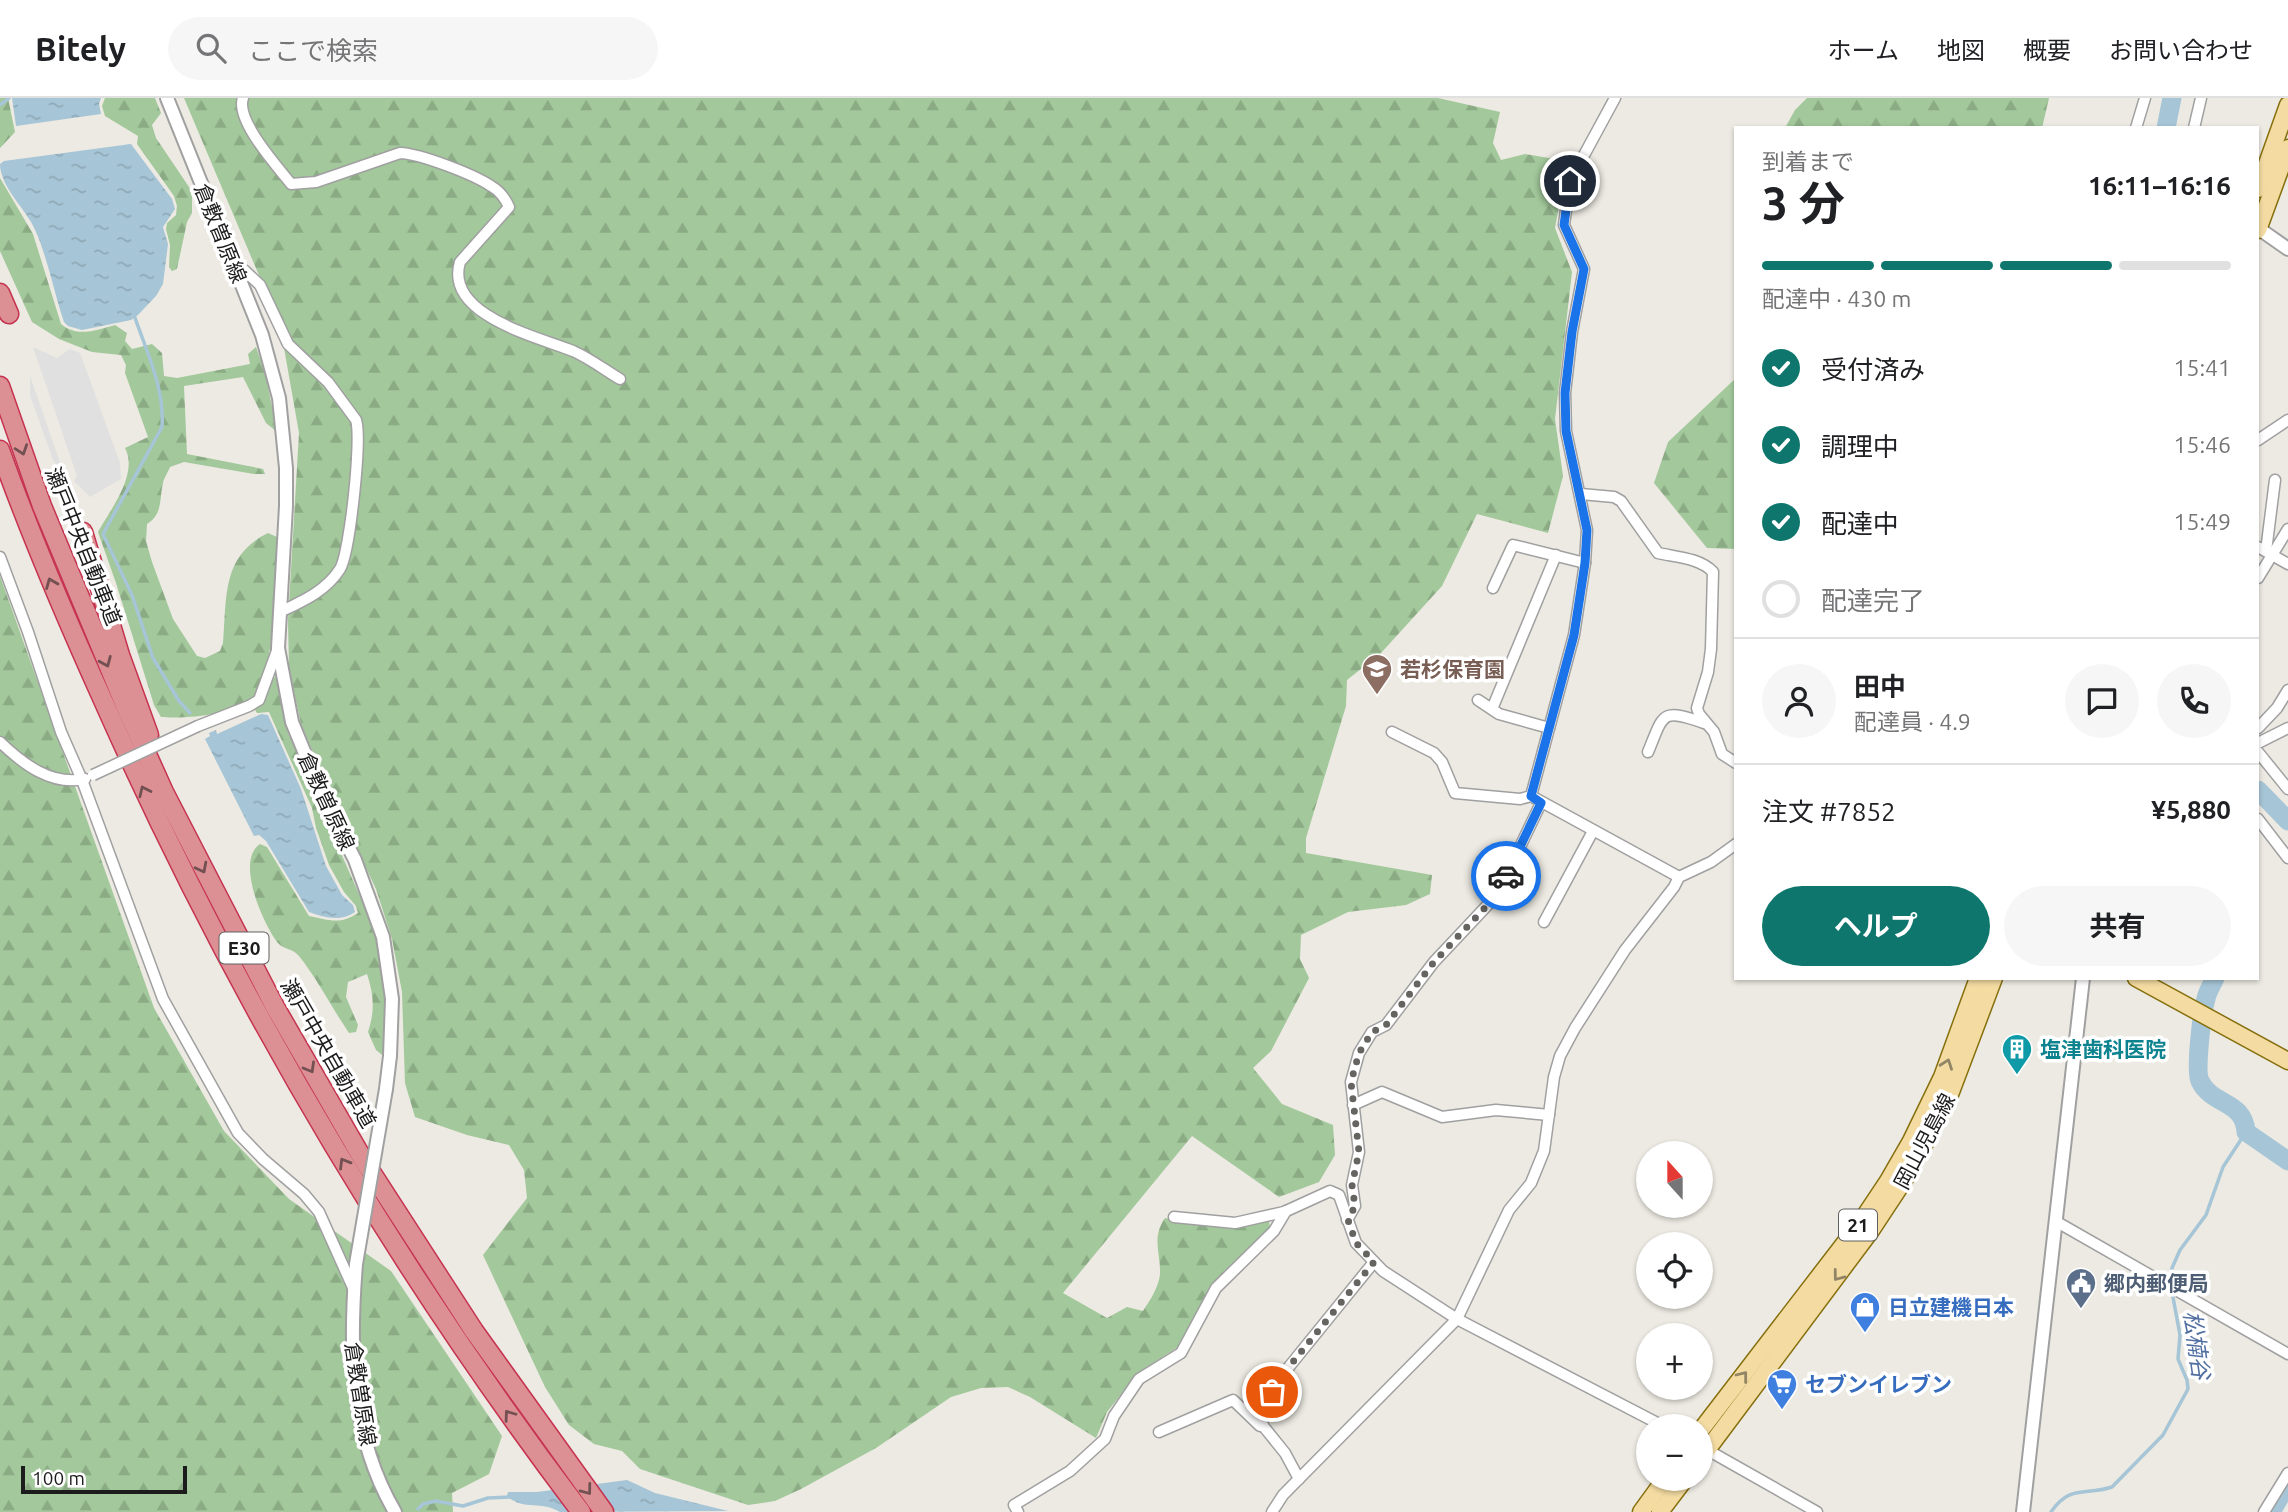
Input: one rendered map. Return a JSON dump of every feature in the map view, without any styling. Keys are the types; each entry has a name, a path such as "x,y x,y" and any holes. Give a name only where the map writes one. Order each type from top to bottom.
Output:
{"highway":[{"path":"0,293 9,314"},
{"name":"瀬戸中央自動車道","path":"0,386 41,506 77,596 164,792 275,1007 364,1161 474,1331 604,1512"},
{"name":"瀬戸中央自動車道","path":"0,450 56,596 126,752 164,835 238,979 360,1191 433,1305 581,1512"},
{"path":"0,464 24,517"},
{"path":"83,532 120,655 157,757 164,792"}],"main road":[{"path":"2259,186 2288,105"},
{"path":"2259,226 2288,148"},
{"name":"岡山児島線","path":"1713,1438 1870,1232 1942,1077 1977,980"},
{"name":"岡山児島線","path":"1713,1414 1821,1274 1890,1190 1929,1136 1951,1092 1993,980"},
{"path":"2140,980 2288,1061"},
{"path":"1641,1512 1656,1491"},
{"path":"1660,1512 1676,1491"}],"street":[{"name":"倉敷曽原線","path":"167,98 262,335 279,398 286,468 278,648 292,722 322,795 355,860 383,937 392,999 390,1056 356,1264 351,1324 352,1360 365,1439 396,1512"},
{"path":"243,98 241,103 244,118 291,184 316,182 400,153 411,153 491,186 504,196 509,207 460,262 456,273 464,294 490,318 531,337 574,352 620,379"},
{"path":"1531,796 1574,635 1587,530 1566,431 1565,393 1572,332 1584,269 1564,225 1570,181 1615,98"},
{"path":"2137,126 2145,98"},
{"path":"2194,126 2201,98"},
{"path":"2259,230 2288,249"},
{"path":"234,264 260,285 288,344 328,382 359,427 345,560 329,584 312,597 280,612"},
{"path":"2259,439 2288,420"},
{"path":"2259,574 2275,481"},
{"path":"1581,494 1614,497 1621,501 1658,553 1696,562 1707,566 1713,572 1711,649 1708,672 1697,708 1704,723 1714,732 1722,754 1734,762"},
{"path":"2265,551 2288,529"},
{"path":"1493,588 1513,544 1585,563"},
{"path":"2265,551 2288,564"},
{"path":"1492,709 1556,555"},
{"path":"0,557 29,632 61,732 82,780 163,999 238,1133 263,1159 304,1194 319,1212 354,1291"},
{"path":"0,742 34,771 52,777 82,780 259,700 278,648"},
{"path":"2259,727 2277,709 2288,690"},
{"path":"1478,700 1499,714 1549,728"},
{"path":"1648,752 1662,718 1669,714 1679,714 1704,723"},
{"path":"2259,742 2288,728"},
{"path":"1392,732 1434,753 1442,762 1455,793 1520,799 1531,796"},
{"path":"2259,744 2287,783"},
{"path":"2259,753 2287,783"},
{"path":"1531,796 1679,877"},
{"path":"1348,1220 1355,1206 1352,1185 1359,1152 1351,1082 1359,1053 1372,1032 1386,1025 1434,962 1497,895 1541,803"},
{"path":"2259,820 2288,858"},
{"path":"1544,922 1593,831"},
{"path":"1272,1512 1283,1495 1457,1319 1510,1210 1531,1183 1544,1151 1560,1056 1575,1028 1625,950 1679,877 1711,862 1734,845"},
{"path":"2023,1512 2083,980"},
{"path":"1353,1105 1382,1092 1443,1117 1496,1110 1549,1115"},
{"path":"1174,1217 1235,1223 1286,1212 1330,1191 1339,1195 1356,1243 1383,1271 1457,1319 1640,1414"},
{"path":"1018,1512 1014,1505 1070,1471 1105,1439 1114,1416 1139,1379 1181,1353 1216,1288 1274,1231 1286,1212"},
{"path":"2057,1222 2288,1354"},
{"path":"1299,1479 1259,1417 1284,1373 1374,1262"},
{"path":"1159,1432 1233,1400 1264,1427"},
{"path":"1713,1456 1817,1512"},
{"path":"2264,1512 2288,1473"}],"green space":[{"path":"0,98 8,98 15,132 0,148"},
{"path":"105,98 155,98 161,113 152,125 156,138 189,187 192,197 192,213 187,222 177,269 172,271 169,267 170,245 166,229 167,223 176,215 174,196 137,144 138,136 105,116 102,106"},
{"path":"184,98 1438,98 1500,112 1493,143 1501,160 1525,154 1567,161 1555,228 1572,272 1555,419 1563,476 1548,533 1477,514 1442,586 1381,653 1347,680 1346,706 1306,838 1306,853 1432,875 1430,894 1406,905 1348,912 1301,935 1300,959 1309,978 1271,1051 1253,1068 1282,1104 1333,1125 1335,1155 1319,1182 1279,1197 1192,1136 1063,1293 1107,1318 1127,1307 1143,1311 1159,1279 1158,1232 1165,1218 1236,1228 1269,1221 1270,1227 1213,1283 1178,1347 1139,1372 1107,1412 1096,1438 1030,1397 1008,1387 981,1388 951,1397 876,1448 801,1489 775,1501 748,1505 640,1469 622,1451 594,1444 569,1425 545,1387 483,1255 527,1198 524,1170 509,1145 467,1135 415,1117 405,1083 402,992 392,939 376,889 301,724 289,669 288,621 299,433 280,325"},
{"path":"1807,98 2049,98 2042,126 1786,126 1795,110"},
{"path":"0,178 33,234 61,324 67,328 87,332 115,325 127,333 125,341 132,349 152,344 162,353 164,376 177,378 250,364 248,354 256,347 265,372 277,432 266,423 243,377 184,386 187,454 263,469 265,474 184,462 170,467 156,516 147,524 146,541 173,619 197,656 205,658 220,651 223,643 229,580 234,566 253,542 268,533 277,537 276,599 266,667 254,696 236,708 197,716 161,717 154,705 98,532 126,480 128,458 125,448 148,437 121,355 92,352 59,339 32,322 0,251"},
{"path":"1734,380 1734,549 1707,548 1654,483 1668,442"},
{"path":"0,576 154,1008 224,1131 289,1199 391,1271 502,1436 489,1474 452,1493 453,1512 0,1512"},
{"path":"274,677 278,678 288,733 377,935 388,1013 386,1043 382,1055 376,1050 368,1032 373,1003 367,974 348,982 346,997 358,1025 356,1032 349,1033 299,956 277,942 265,921 254,892 250,864 253,852 260,844 267,847 309,916 340,920 358,913 329,865 312,808 269,712 257,713 255,710 267,695"}],"shaded area":[{"path":"33,347 57,358 70,349 80,353 120,463 121,479 90,497 74,481 77,476"},
{"path":"30,376 64,474 53,460 30,395"}],"water":[{"path":"12,98 101,98 101,114 16,126"},
{"path":"131,144 172,199 175,209 163,227 168,244 163,284 156,296 131,320 82,330 68,326 64,322 36,232 7,187 0,164 4,161"},
{"path":"261,714 268,715 301,789 326,866 342,895 353,905 355,912 350,915 332,918 309,912 266,841 259,835 254,836 205,739 210,736 209,733 216,730 217,734"},
{"path":"627,1480 655,1493 728,1511 560,1512 553,1508 513,1501 507,1496 508,1492 537,1492"}],"waterway":[{"path":"0,105 9,98"},
{"path":"2166,126 2172,98"},
{"path":"134,315 158,384 162,427 103,534 132,595 153,658 179,701 190,713"},
{"path":"2259,791 2288,821"},
{"path":"2214,980 2207,994 2203,1015 2199,1054 2200,1081 2212,1095 2240,1114 2246,1132 2288,1161"},
{"name":"松楠谷","path":"2172,1284 2172,1268 2180,1250 2206,1215 2223,1167 2246,1132"},
{"name":"松楠谷","path":"2051,1512 2058,1503 2072,1494 2112,1487 2163,1435 2188,1389 2178,1359 2180,1335 2172,1292"},
{"path":"2271,1512 2288,1483"},
{"path":"418,1509 423,1504 436,1501 463,1506 488,1498 512,1497"}],"way so far":[{"path":"1272,1392 1284,1373 1374,1262 1356,1243 1348,1220 1355,1206 1352,1185 1359,1152 1351,1082 1359,1053 1372,1032 1386,1025 1434,962 1497,895 1506,876"}],"place":[{"name":"若杉保育園","path":"1377,696"},
{"name":"塩津歯科医院","path":"2017,1076"},
{"name":"郷内郵便局","path":"2081,1310"},
{"name":"日立建機日本","path":"1865,1334"},
{"name":"セブンイレブン","path":"1782,1411"}],"route":[{"path":"1506,876 1541,803 1531,796 1574,635 1585,563 1587,530 1566,431 1565,393 1572,332 1584,269 1564,225 1570,181"}]}
